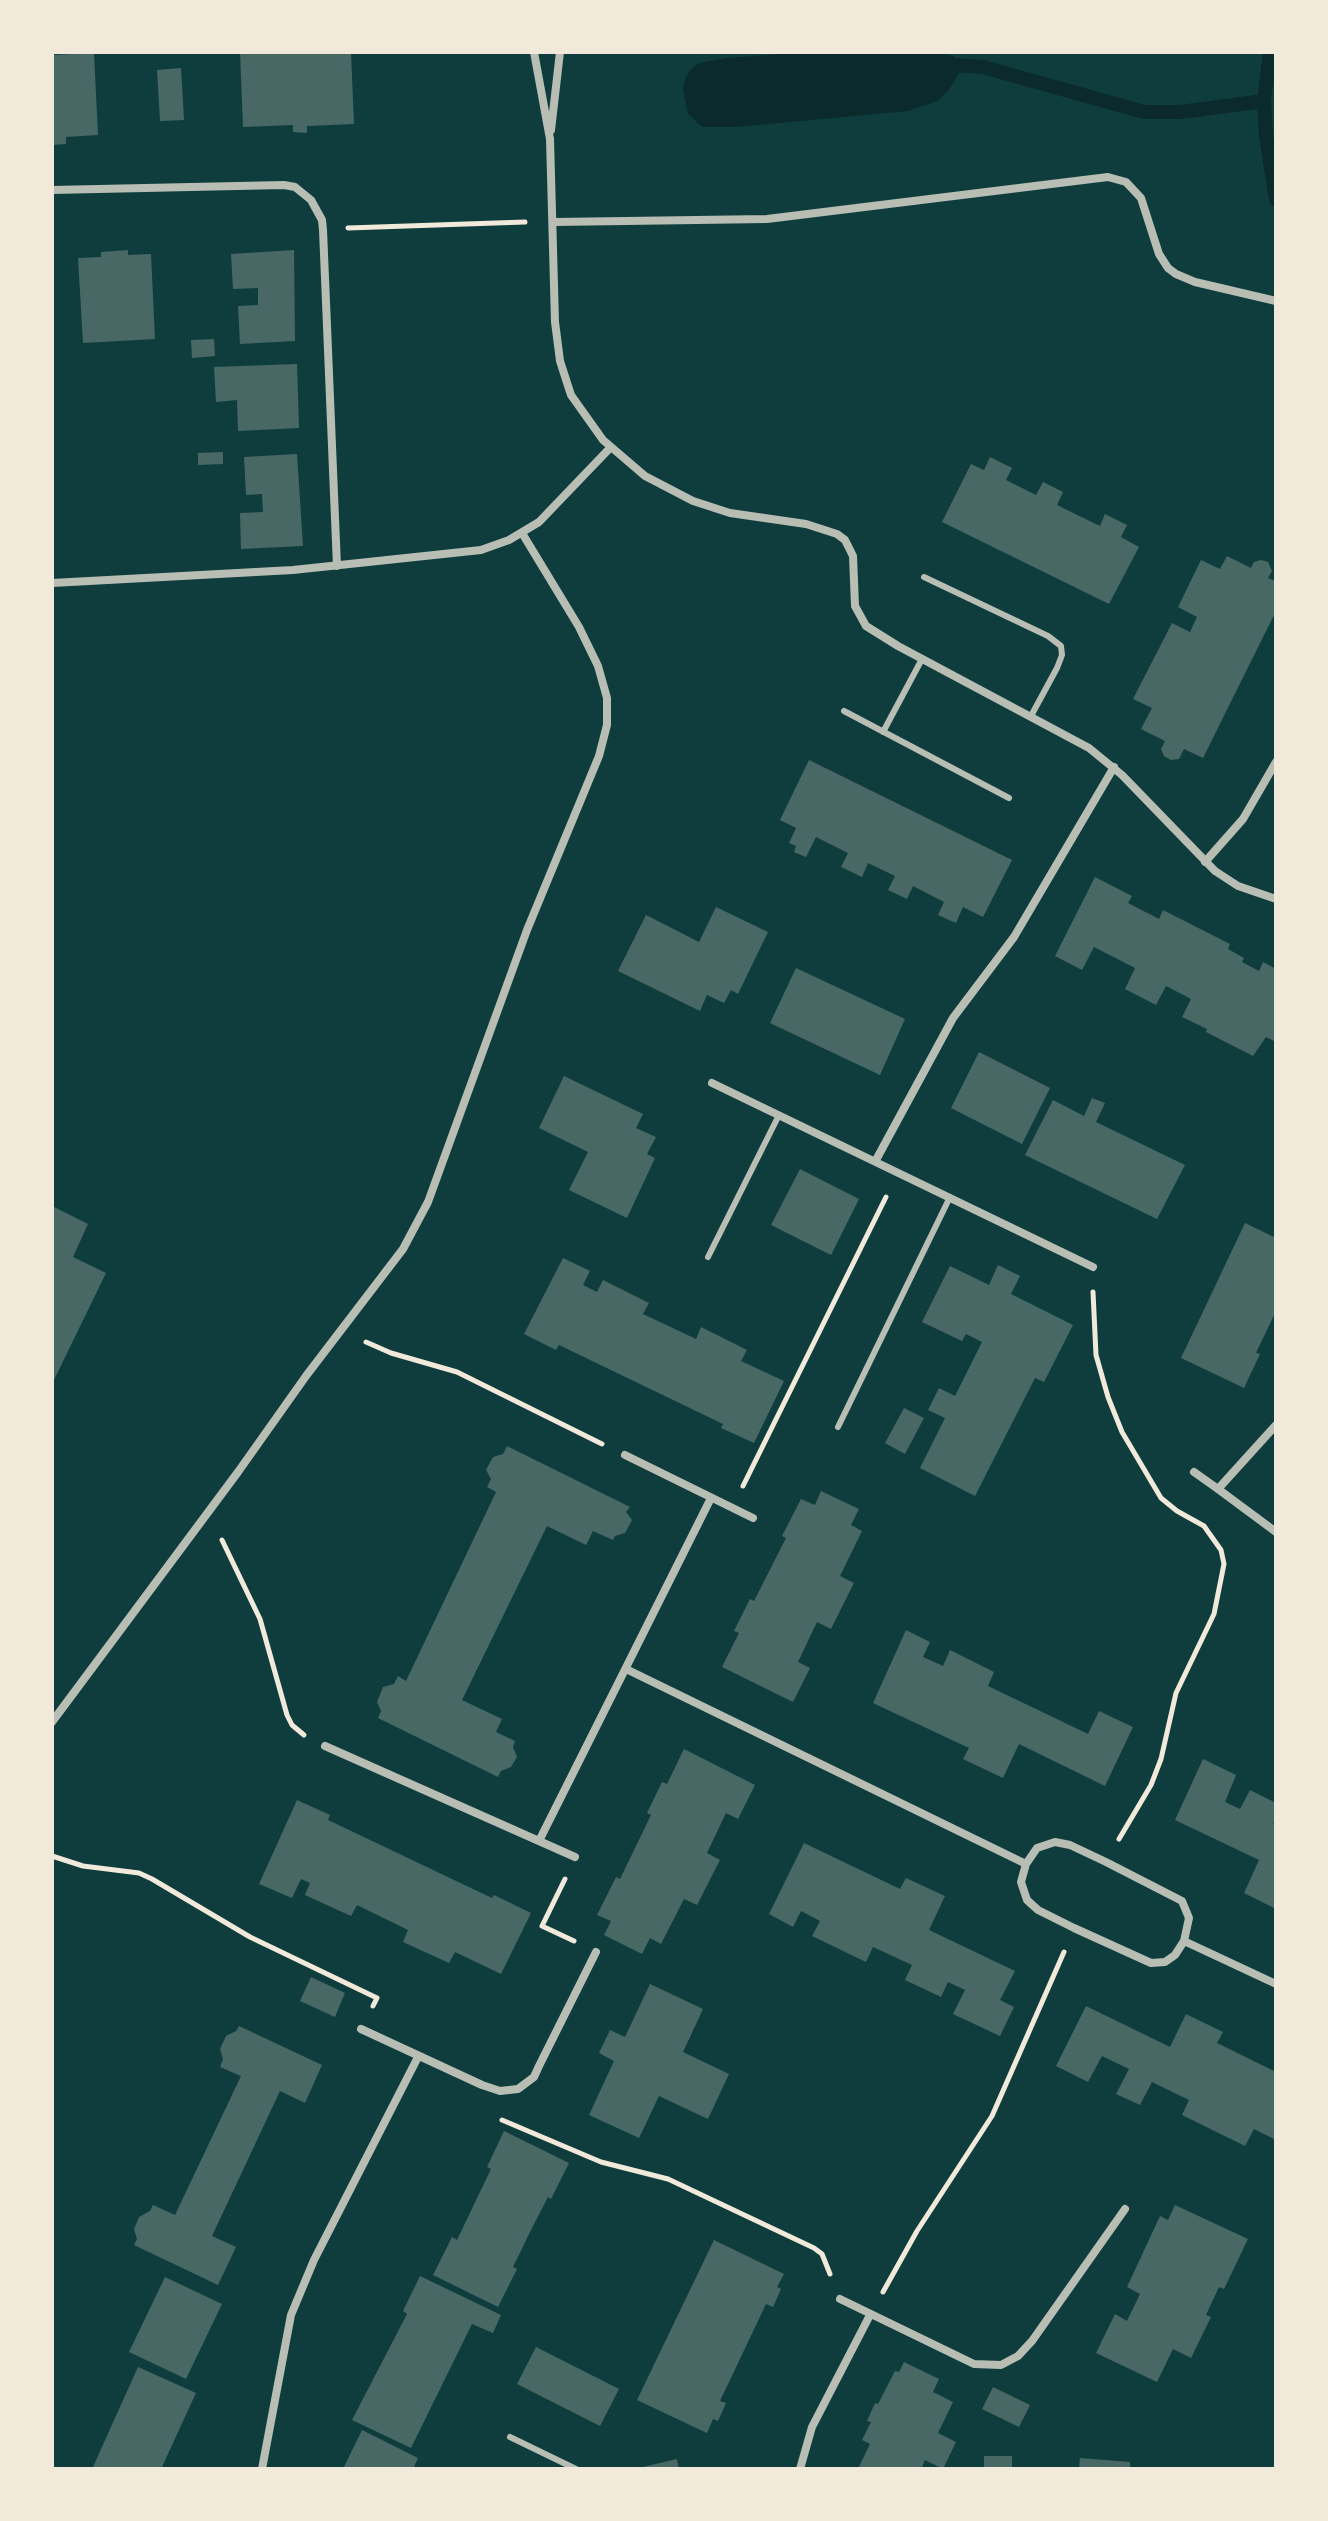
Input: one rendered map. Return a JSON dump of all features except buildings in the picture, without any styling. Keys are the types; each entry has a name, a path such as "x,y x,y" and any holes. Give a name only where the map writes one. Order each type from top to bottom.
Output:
{"street":[{"path":"534,52 550,139 555,322 563,373 576,405 610,448 656,483 693,501 730,513 806,524 837,534 845,540 853,556 855,606 860,619 875,633 1075,740 1114,767 1222,877 1276,899"},
{"path":"550,139 560,52"},
{"path":"554,222 767,219 1108,177 1126,182 1141,198 1159,254 1176,274 1195,282 1276,301"},
{"path":"52,190 284,185 295,187 311,200 322,220 323,230 337,566"},
{"path":"52,583 337,566 481,550 522,533 553,510 610,448"},
{"path":"52,1722 403,1249 420,1219 607,725 607,698 598,666 579,627 522,533"},
{"path":"1205,862 1243,819 1276,762"},
{"path":"876,1160 948,1026 1014,937 1114,767"},
{"path":"712,1083 1093,1267"},
{"path":"1218,1489 1276,1425"},
{"path":"625,1455 753,1518"},
{"path":"1194,1472 1276,1532"},
{"path":"540,1839 711,1498"},
{"path":"626,1669 1026,1864"},
{"path":"325,1746 575,1857"},
{"path":"1055,1842 1070,1845 1106,1862 1182,1901 1189,1918 1184,1941 1175,1955 1165,1962 1151,1963 1074,1928 1038,1910 1027,1900 1021,1882 1026,1864 1037,1848 1055,1842"},
{"path":"1184,1941 1276,1984"},
{"path":"361,2029 489,2088 512,2090 534,2077 596,1952"},
{"path":"262,2469 288,2327 296,2302 314,2260 418,2057"},
{"path":"840,2299 974,2364 1001,2365 1025,2351 1125,2209"},
{"path":"800,2469 812,2427 870,2315"}],"lane":[{"path":"924,577 1048,636 1061,646 1062,655 1031,716"},
{"path":"883,732 922,659"},
{"path":"844,711 1009,798"},
{"path":"708,1257 779,1115"},
{"path":"838,1427 950,1197"},
{"path":"510,2437 576,2469"}],"path":[{"path":"323,230 480,222 554,222"},
{"path":"733,1508 898,1171"},
{"path":"1093,1267 1096,1355 1115,1416 1161,1498 1204,1526 1221,1550 1224,1564 1214,1614 1173,1701 1157,1770 1106,1862"},
{"path":"345,1326 374,1346 457,1372 625,1455"},
{"path":"203,1518 220,1537 255,1607 281,1699 292,1725 325,1746"},
{"path":"52,1856 83,1866 139,1873 250,1937 377,1998 361,2029"},
{"path":"575,1857 542,1926 596,1952"},
{"path":"870,2315 917,2231 992,2116 1074,1928"},
{"path":"489,2088 479,2110 585,2156 668,2179 814,2248 826,2262 833,2288 840,2299"}],"water":[{"path":"808,52 943,52 955,57 961,70 949,90 937,101 908,111 736,127 702,127 688,114 683,90 685,79 699,63"}],"waterway":[{"path":"941,64 983,67 1144,112 1180,112 1264,101 1270,52"},
{"path":"1264,101 1276,200"}]}
